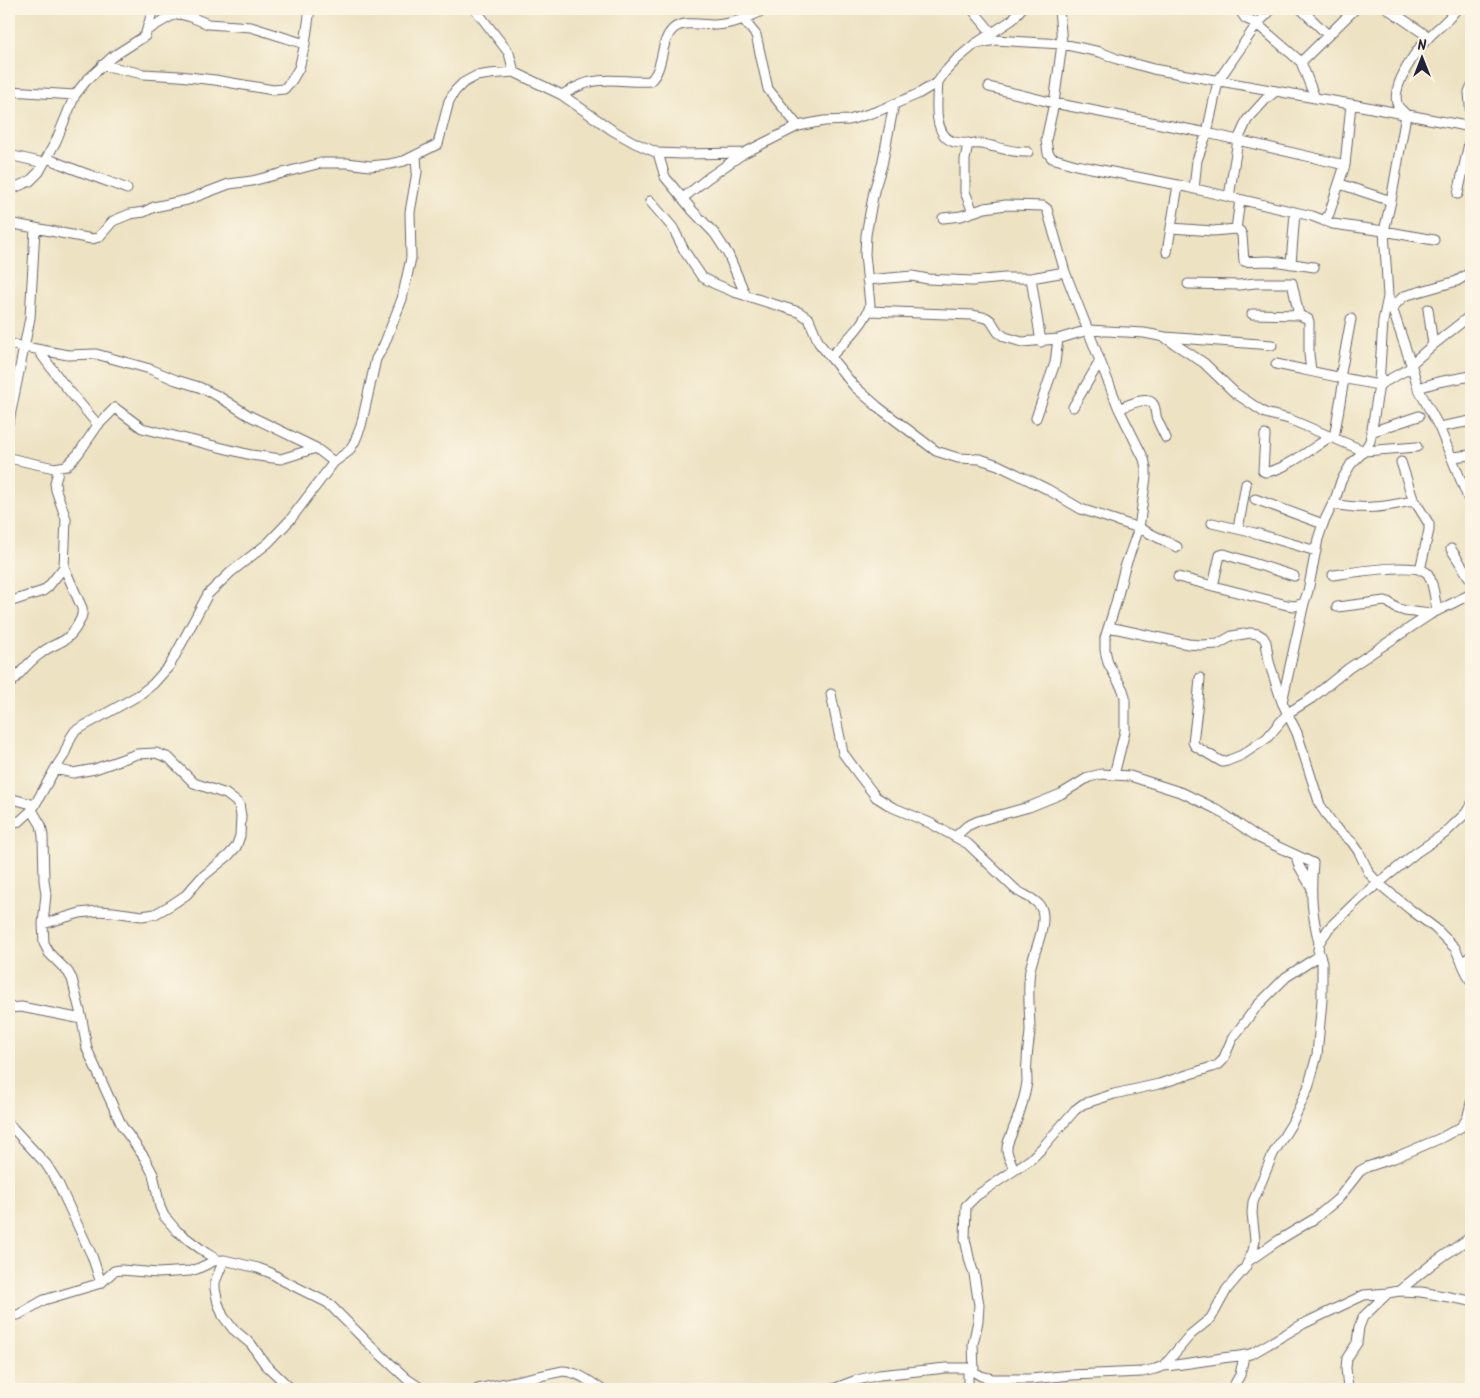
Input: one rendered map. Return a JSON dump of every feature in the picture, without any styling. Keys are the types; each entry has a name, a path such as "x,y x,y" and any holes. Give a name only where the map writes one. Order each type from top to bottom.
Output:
{"street":[{"path":"9,190 30,181 36,176 56,141 75,95 102,65 146,36 153,9"},
{"path":"102,65 143,74 215,80 273,90 284,89 299,68 310,9"},
{"path":"475,9 509,53 514,72"},
{"path":"562,95 590,82 650,81 656,76 668,36 674,28 682,24 715,25 736,23 766,9"},
{"path":"972,9 992,33"},
{"path":"683,198 744,153 798,126 824,121 849,120 878,112 918,94 938,82 956,60 975,44 1012,20 1021,9"},
{"path":"1059,9 1062,44 1054,103 1046,140 1048,153 1052,158 1076,165 1178,185 1295,212 1343,226 1434,240"},
{"path":"1239,9 1245,18 1258,24 1301,62 1315,98"},
{"path":"1194,189 1197,160 1207,133 1218,81 1258,24 1272,9"},
{"path":"1301,9 1328,35"},
{"path":"1301,62 1355,9"},
{"path":"1388,9 1429,37"},
{"path":"1406,114 1397,105 1397,92 1403,74 1410,61 1429,37 1456,9"},
{"path":"148,30 171,16 180,14 208,24 251,27 305,44"},
{"path":"743,19 756,35 768,89 798,126"},
{"path":"975,44 995,40 1062,44 1100,52 1153,69 1471,127"},
{"path":"9,223 92,239 99,237 113,221 130,214 187,200 230,184 252,182 321,163 347,163 370,166 404,161 438,144 449,101 454,91 476,76 490,74 514,72 562,95 612,130 658,153 744,153"},
{"path":"938,82 936,110 941,132 945,136 954,142 982,144 1018,152 1028,152"},
{"path":"1471,86 1469,92 1471,118"},
{"path":"989,87 1054,103 1207,133 1345,165"},
{"path":"9,92 75,95"},
{"path":"1229,198 1238,140 1247,120 1266,99 1276,92"},
{"path":"830,357 857,328 869,311 865,254 866,234 894,104"},
{"path":"1324,221 1329,214 1345,165 1351,104"},
{"path":"1282,702 1323,524 1333,504 1341,481 1370,441 1379,385 1383,321 1388,296 1384,231 1406,114"},
{"path":"1458,194 1471,134"},
{"path":"968,143 965,160 965,192 973,212"},
{"path":"658,153 666,176 715,234 728,254 746,296"},
{"path":"9,154 74,168 127,189"},
{"path":"9,823 20,821 33,807 64,756 75,731 139,695 153,684 170,665 208,594 231,572 268,544 290,520 334,462 348,451 361,426 376,359 402,299 412,258 410,212 417,172 416,154"},
{"path":"1340,184 1391,201"},
{"path":"1167,252 1178,185"},
{"path":"1236,229 1240,200"},
{"path":"650,201 672,228 702,277 734,292 799,312 809,319 819,343 854,386 878,407 936,451 958,458 980,459 998,466 1047,489 1081,509 1139,528 1177,547"},
{"path":"943,218 961,216 985,208 1006,205 1043,206 1046,209 1066,272 1100,361 1119,409 1144,459 1146,477 1139,528 1124,570 1105,638 1104,650 1108,663 1125,697 1125,731 1114,774"},
{"path":"1291,264 1295,212"},
{"path":"1171,228 1213,231 1236,229 1242,235 1244,260 1248,262 1256,260 1314,267"},
{"path":"9,421 30,318 35,229"},
{"path":"867,280 912,276 928,279 972,281 1031,278 1066,272"},
{"path":"1393,307 1404,296 1457,280 1471,272"},
{"path":"1031,278 1041,342"},
{"path":"1188,284 1292,284 1299,315"},
{"path":"1388,296 1418,388 1467,486 1471,505"},
{"path":"1428,309 1433,345"},
{"path":"869,311 972,315 987,318 998,332 1005,337 1022,342 1041,342 1058,339 1088,330 1144,333 1165,337 1272,345"},
{"path":"1252,314 1299,315 1308,319 1311,371"},
{"path":"1276,364 1342,379 1379,385 1412,366 1433,345 1471,315"},
{"path":"1265,435 1263,471 1265,472 1272,472 1332,437 1350,319"},
{"path":"1165,337 1204,363 1235,393 1265,413 1289,419 1364,451 1417,447"},
{"path":"1036,418 1055,363 1058,339"},
{"path":"9,344 68,355 96,354 150,369 208,391 248,415 316,448 334,462"},
{"path":"38,350 61,381 98,424"},
{"path":"1073,408 1100,361"},
{"path":"1418,388 1471,376"},
{"path":"1119,409 1129,404 1150,401 1153,404 1166,438"},
{"path":"9,458 58,468 66,466 78,454 98,424 116,408 142,428 251,455 281,459 316,448"},
{"path":"1371,432 1419,416"},
{"path":"1439,427 1471,421"},
{"path":"1452,457 1471,455"},
{"path":"1401,462 1414,502 1429,524 1420,570"},
{"path":"9,685 40,653 65,641 72,635 83,614 64,567 66,519 56,490 55,483 58,468"},
{"path":"1238,529 1246,484"},
{"path":"1254,499 1323,524"},
{"path":"1333,504 1354,508 1378,508 1414,502"},
{"path":"1212,523 1316,551"},
{"path":"1451,549 1471,580"},
{"path":"1213,586 1220,555 1224,554 1294,576"},
{"path":"9,602 43,591 64,567"},
{"path":"1333,575 1386,568 1424,570 1428,573 1431,581 1434,613"},
{"path":"1178,577 1287,605 1295,606 1304,603"},
{"path":"1200,678 1193,742 1195,746 1222,762 1227,761 1242,755 1261,743 1273,732 1288,713 1312,698 1348,668 1434,613 1471,594"},
{"path":"1337,607 1384,601 1405,611 1434,613"},
{"path":"1108,627 1202,645 1218,644 1232,636 1250,633 1263,637 1282,702 1305,756 1320,805 1334,826 1352,842 1378,883 1435,928 1455,948 1471,982"},
{"path":"831,694 843,753 876,797 892,807 930,823 968,844 1015,889 1032,899 1042,910 1039,942 1030,969 1030,1033 1026,1064 1027,1081 1024,1097 1007,1145 1007,1153 1014,1169"},
{"path":"42,924 80,913 98,911 142,916 155,914 186,895 201,878 236,847 240,836 242,816 239,804 226,794 194,783 169,758 156,753 137,754 95,769 74,772 55,769"},
{"path":"955,837 967,826 978,820 1029,807 1061,794 1089,776 1114,774 1130,776 1183,793 1222,813 1259,838 1313,863 1310,885 1312,915 1322,962 1321,1009 1316,1055 1308,1088 1292,1123 1266,1168 1253,1202 1252,1213 1255,1240 1254,1251 1250,1260 1227,1289 1211,1318 1190,1335 1164,1366"},
{"path":"9,798 33,807 41,825 46,894 42,924 44,942 49,953 68,972 72,979 87,1049 122,1126 144,1157 153,1174 160,1207 164,1216 177,1231 206,1253 221,1260 265,1271 328,1303 407,1379 422,1389"},
{"path":"1318,944 1329,928 1359,900 1417,852 1444,834 1471,805"},
{"path":"968,1389 979,1305 974,1274 965,1239 966,1206 976,1196 993,1186 1014,1169 1022,1166 1042,1148 1075,1110 1083,1104 1114,1094 1168,1082 1218,1066 1223,1060 1232,1039 1257,1006 1286,977 1320,956"},
{"path":"1463,962 1471,956"},
{"path":"9,1008 21,1007 82,1019"},
{"path":"1250,1260 1314,1219 1338,1199 1360,1171 1441,1138 1461,1127 1468,1119 1471,1103"},
{"path":"9,1124 46,1164 58,1183 92,1256 101,1283"},
{"path":"1399,1290 1471,1237"},
{"path":"9,1315 18,1315 44,1300 101,1283 114,1271 158,1273 190,1271 221,1260"},
{"path":"221,1260 215,1288 223,1316 233,1330 250,1344 265,1364 291,1389"},
{"path":"833,1389 857,1380 879,1375 946,1368 971,1370 993,1379 1031,1379 1142,1372 1164,1366 1190,1364 1253,1353 1303,1324 1364,1295 1399,1290 1471,1301"},
{"path":"1348,1389 1347,1358 1357,1343 1361,1321 1388,1293"},
{"path":"1232,1389 1240,1375 1244,1356"},
{"path":"478,1389 563,1371 581,1376 601,1389"}]}
